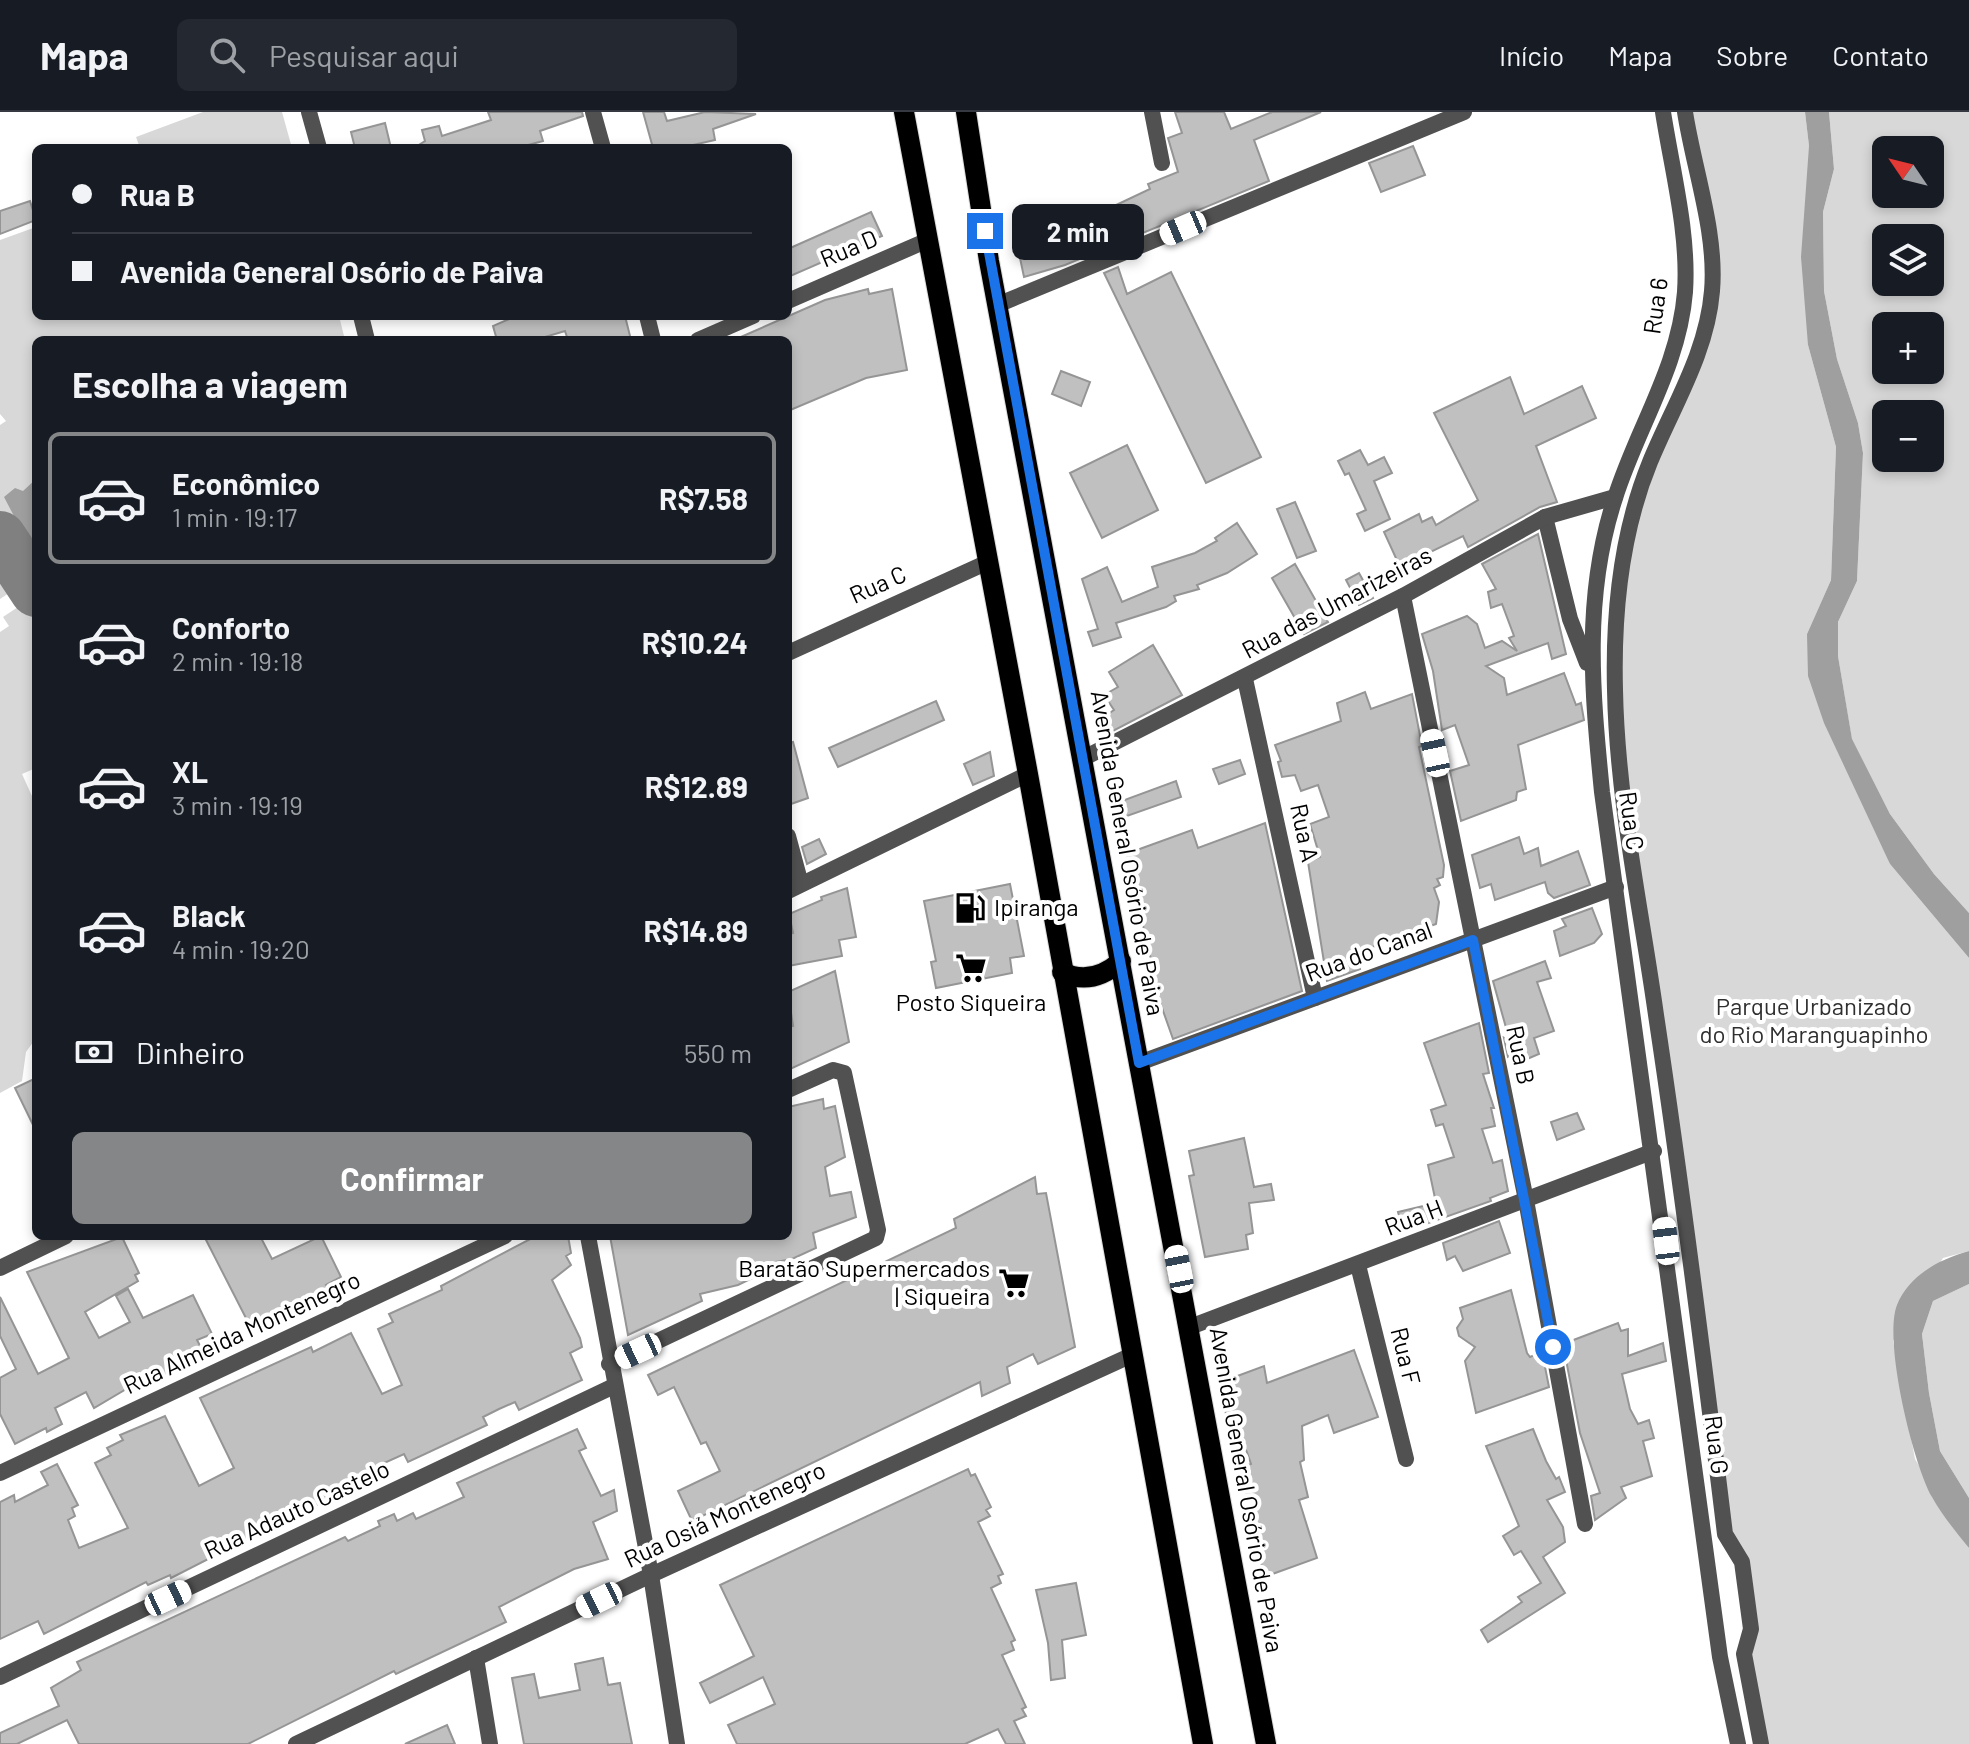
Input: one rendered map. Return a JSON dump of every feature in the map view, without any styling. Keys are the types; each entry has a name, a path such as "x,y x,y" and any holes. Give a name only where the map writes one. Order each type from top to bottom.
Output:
{"main road":[{"path":"904,112 1028,774 1203,1744"},
{"name":"Avenida General Osório de Paiva","path":"966,112 997,305 1266,1744"},
{"path":"1062,972 1088,978 1111,970 1121,961"}],"street":[{"path":"310,112 318,144"},
{"path":"593,112 597,144"},
{"path":"1152,112 1162,163"},
{"path":"997,305 1464,112"},
{"name":"Rua 6","path":"1615,497 1669,369 1685,292 1685,259 1663,112"},
{"path":"1685,112 1711,254 1712,295 1691,373 1651,459 1627,536 1617,616 1615,690 1631,851 1692,1258 1725,1534 1742,1562 1751,1629 1744,1654 1761,1744"},
{"name":"Rua D","path":"792,299 928,240"},
{"path":"707,336 744,320"},
{"name":"Rua das Umarizeiras","path":"1084,758 1245,679 1545,517 1615,497"},
{"name":"Rua C","path":"1615,497 1602,543 1593,604 1590,672 1616,887 1654,1151"},
{"path":"1545,517 1570,619 1590,672"},
{"name":"Rua C","path":"792,651 988,562"},
{"name":"Rua B","path":"1403,596 1526,1200 1585,1524"},
{"name":"Rua A","path":"1245,679 1315,998"},
{"path":"792,866 795,888 1028,774"},
{"name":"Rua do Canal","path":"1139,1063 1616,887"},
{"path":"609,1364 876,1238 878,1230 846,1076 841,1070 833,1070 792,1088"},
{"name":"Rua H","path":"1190,1327 1654,1151"},
{"name":"Rua G","path":"1654,1151 1720,1657 1738,1744"},
{"path":"0,1268 58,1240"},
{"name":"Rua Almeida Montenegro","path":"0,1473 496,1240"},
{"path":"589,1240 609,1364 651,1575 677,1744"},
{"name":"Rua F","path":"1358,1265 1406,1459"},
{"name":"Rua Osiá Montenegro","path":"296,1744 651,1575 1132,1355"},
{"name":"Rua Adauto Castelo","path":"0,1677 614,1386"},
{"path":"476,1658 490,1744"}],"green space":[{"path":"203,112 282,112 291,144 139,144 136,137"},
{"name":"Parque Urbanizado do Rio Maranguapinho","path":"1685,112 1805,112 1809,146 1808,345 1836,447 1831,580 1807,634 1890,864 1969,958 1969,1251 1943,1258 1893,1341 1915,1459 1969,1548 1969,1744 1761,1744 1742,1562 1725,1534 1618,749 1621,573 1712,295"},
{"path":"1829,112 1969,112 1969,913 1934,874 1890,814 1852,740 1838,656 1838,622 1857,581 1863,453 1858,423 1837,359 1824,291 1823,212 1834,169"},
{"path":"32,228 32,320 340,320 344,336 32,336 32,566 0,518 0,425 6,421 0,414 0,240"},
{"path":"0,555 21,585 0,599"},
{"path":"30,599 32,602 32,770 22,774 32,796 32,1044 26,1052 22,1081 0,1093 0,632 9,626 3,617"},
{"path":"1969,1284 1969,1498 1940,1451 1922,1334 1933,1301"}],"shaded area":[{"path":"1805,112 1829,112 1834,169 1823,212 1824,291 1837,359 1858,423 1863,453 1857,581 1838,622 1838,656 1852,739 1890,814 1934,874 1969,913 1969,958 1890,864 1824,723 1808,676 1807,634 1831,580 1836,447 1808,345 1801,257 1809,146"},
{"path":"32,483 32,550 4,497 15,488 23,491"},
{"path":"1969,1251 1969,1284 1933,1301 1922,1334 1940,1451 1969,1498 1969,1548 1945,1517 1924,1480 1902,1402 1894,1322 1902,1294 1917,1277 1947,1259"}],"building":[{"path":"488,112 582,112 583,116 540,131 543,141 532,144 420,144 425,141 422,130 439,126 442,136 491,120"},
{"path":"643,112 664,112 667,121 705,112 756,114 713,129 715,140 698,144 652,144"},
{"path":"1175,112 1224,112 1231,129 1272,112 1321,112 1254,140 1269,181 1065,265 1024,277 1016,239 1063,219 1065,225 1112,207 1150,189 1148,184 1178,172 1168,138 1182,133"},
{"path":"385,123 390,144 354,144 351,132"},
{"path":"1413,146 1425,175 1381,192 1369,163"},
{"path":"30,201 32,222 0,234 0,211"},
{"path":"871,212 882,236 792,275 792,247"},
{"path":"1118,267 1127,294 1171,272 1261,457 1206,483 1104,273"},
{"path":"868,289 869,294 892,289 907,370 866,378 792,409 792,336 743,336 780,320 792,320 792,315 825,300"},
{"path":"507,320 626,320 630,336 567,336 565,331 548,336 496,336 493,326"},
{"path":"1061,371 1090,382 1081,406 1052,394"},
{"path":"1510,377 1524,414 1582,386 1596,418 1536,446 1557,502 1540,507 1468,547 1463,536 1400,567 1384,532 1419,514 1422,522 1432,517 1436,525 1478,500 1434,413"},
{"path":"1127,445 1158,510 1102,538 1070,473"},
{"path":"1360,450 1368,465 1384,457 1392,473 1374,481 1390,519 1365,531 1357,514 1366,510 1349,473 1345,475 1338,461"},
{"path":"1295,502 1316,551 1297,558 1277,509"},
{"path":"1237,523 1257,554 1227,573 1197,585 1199,589 1174,596 1176,601 1166,607 1116,623 1121,637 1093,646 1088,632 1098,629 1082,579 1107,567 1122,602 1158,587 1152,567 1195,553 1217,541 1215,538"},
{"path":"1538,534 1566,654 1552,659 1548,643 1486,666 1504,678 1507,695 1564,673 1576,705 1581,703 1584,720 1518,745 1526,789 1517,792 1516,800 1461,821 1450,771 1469,765 1455,725 1442,730 1433,671 1422,634 1467,616 1477,624 1485,648 1502,641 1517,651 1509,638 1514,636 1502,604 1491,608 1488,592 1496,589 1482,564"},
{"path":"1295,564 1328,622 1304,634 1272,578"},
{"path":"1359,573 1373,598 1359,605 1346,580"},
{"path":"1153,645 1182,695 1111,732 1102,718 1114,710 1104,695 1118,687 1109,672"},
{"path":"1365,692 1371,709 1412,694 1422,746 1419,747 1444,865 1443,877 1437,879 1440,885 1434,888 1439,902 1436,924 1356,953 1360,969 1327,981 1308,862 1320,857 1310,824 1329,817 1318,785 1301,791 1295,775 1282,777 1278,762 1281,761 1275,745 1341,721 1337,703"},
{"path":"936,701 944,720 838,767 829,748"},
{"path":"792,742 808,798 792,804"},
{"path":"990,752 994,776 973,785 964,764"},
{"path":"1240,760 1245,774 1219,784 1213,769"},
{"path":"1176,781 1181,797 1124,817 1119,802"},
{"path":"1265,823 1302,991 1173,1039 1150,974 1154,972 1126,854 1192,830 1198,848"},
{"path":"1519,837 1524,854 1538,848 1541,866 1578,851 1590,885 1554,898 1548,893 1545,882 1495,900 1491,884 1480,888 1472,855"},
{"path":"819,839 826,854 807,864 802,847"},
{"path":"1010,884 1024,956 1010,958 1012,973 936,988 931,962 936,961 924,901"},
{"path":"847,888 856,937 839,940 842,956 792,965 792,913 822,900 821,897"},
{"path":"1592,908 1602,934 1594,943 1560,956 1554,931 1566,926 1562,919"},
{"path":"1545,961 1551,978 1537,982 1554,1031 1534,1038 1539,1054 1527,1059 1519,1053 1508,1057 1504,1038 1510,1042 1493,981"},
{"path":"835,971 849,1042 792,1068 793,1026 792,990"},
{"path":"1479,1023 1489,1073 1483,1074 1494,1108 1491,1108 1495,1126 1482,1129 1493,1163 1502,1160 1508,1191 1490,1198 1491,1201 1403,1232 1398,1212 1436,1203 1428,1165 1454,1157 1443,1124 1436,1126 1431,1110 1446,1105 1424,1043"},
{"path":"32,1080 32,1123 15,1088"},
{"path":"823,1099 824,1109 835,1106 845,1157 825,1167 830,1196 851,1192 856,1217 813,1233 816,1248 792,1259 765,1264 767,1271 738,1285 700,1294 702,1301 628,1335 611,1240 792,1240 792,1106"},
{"path":"1577,1113 1584,1129 1557,1140 1551,1122"},
{"path":"1244,1138 1254,1187 1271,1184 1274,1200 1249,1203 1253,1233 1246,1235 1248,1249 1205,1257 1189,1176 1194,1175 1189,1151"},
{"path":"1035,1177 1037,1194 1046,1193 1075,1347 1038,1364 1033,1354 1007,1367 1010,1383 982,1396 980,1382 692,1521 678,1491 720,1471 706,1442 701,1444 674,1387 658,1395 648,1375 956,1228 954,1219"},
{"path":"1499,1221 1510,1253 1463,1271 1455,1256 1447,1260 1443,1243"},
{"path":"114,1240 123,1240 139,1273 135,1275 138,1281 85,1312 99,1338 130,1322 116,1296 128,1289 143,1318 193,1295 212,1334 197,1340 205,1355 158,1377 155,1372 94,1408 86,1392 55,1408 62,1424 47,1432 46,1428 15,1444 0,1414 0,1378 16,1369 0,1336 0,1297 38,1374 69,1358 27,1272"},
{"path":"206,1240 262,1240 272,1259 312,1240 323,1240 341,1277 326,1285 331,1294 250,1326"},
{"path":"528,1240 569,1240 571,1253 566,1256 571,1265 552,1280 580,1338 582,1347 570,1353 582,1380 519,1410 515,1402 499,1409 483,1417 487,1425 408,1462 404,1454 373,1468 377,1477 312,1507 310,1503 276,1518 279,1523 171,1578 170,1575 148,1585 146,1582 44,1634 38,1621 0,1639 0,1502 14,1495 15,1502 48,1485 41,1472 57,1464 78,1505 72,1508 75,1516 68,1520 79,1548 128,1528 95,1463 111,1455 107,1448 123,1440 120,1435 165,1416 199,1486 234,1468 200,1398 311,1347 313,1352 351,1333 382,1394 402,1385 378,1329 393,1322 389,1314 442,1290 441,1286"},
{"path":"1511,1290 1527,1353 1530,1357 1542,1352 1549,1387 1476,1413 1465,1361 1475,1347 1459,1336 1457,1328 1463,1319 1460,1308"},
{"path":"1618,1323 1621,1331 1628,1329 1628,1356 1663,1343 1666,1361 1622,1374 1630,1409 1638,1424 1649,1420 1654,1438 1643,1441 1652,1476 1621,1487 1626,1498 1595,1520 1591,1496 1600,1493 1580,1433 1563,1344"},
{"path":"1354,1350 1378,1417 1334,1433 1328,1415 1302,1426 1304,1460 1300,1462 1308,1497 1299,1500 1317,1558 1264,1577 1240,1468 1251,1464 1239,1430 1230,1434 1223,1399 1228,1398 1224,1381 1264,1366 1267,1383"},
{"path":"577,1429 586,1448 579,1451 601,1496 614,1490 617,1511 593,1522 608,1559 574,1569 499,1607 506,1622 396,1674 394,1671 248,1744 79,1744 67,1720 17,1744 0,1744 0,1733 59,1706 51,1688 81,1670 77,1662 345,1537 348,1541 380,1526 378,1521 394,1514 397,1521 413,1513 416,1519 464,1497 457,1483"},
{"path":"1533,1429 1546,1461 1556,1479 1559,1477 1565,1492 1547,1500 1563,1527 1565,1542 1543,1557 1565,1593 1488,1642 1481,1630 1522,1602 1518,1597 1541,1583 1521,1551 1514,1555 1503,1536 1519,1526 1486,1446"},
{"path":"968,1469 971,1476 975,1474 991,1507 986,1510 990,1516 978,1522 1003,1574 998,1576 1001,1583 991,1588 1015,1640 1011,1642 1014,1650 1002,1655 1026,1707 1022,1709 1026,1716 1014,1721 1025,1744 1006,1744 998,1729 965,1744 737,1744 728,1725 775,1704 763,1677 710,1703 700,1683 754,1656 720,1585"},
{"path":"1076,1583 1086,1635 1062,1640 1065,1678 1051,1680 1048,1643 1036,1590"},
{"path":"603,1658 608,1685 620,1683 632,1744 524,1744 512,1678 534,1674 539,1698 580,1690 575,1664"},
{"path":"447,1725 455,1744 405,1744"}],"taxiway":[{"path":"0,537 32,585"}],"place":[{"name":"Ipiranga","path":"970,908"},
{"name":"Posto Siqueira","path":"971,968"},
{"name":"Baratão Supermercados | Siqueira","path":"1014,1283"}],"route":[{"path":"985,231 1139,1063 1473,940 1553,1347"}]}
